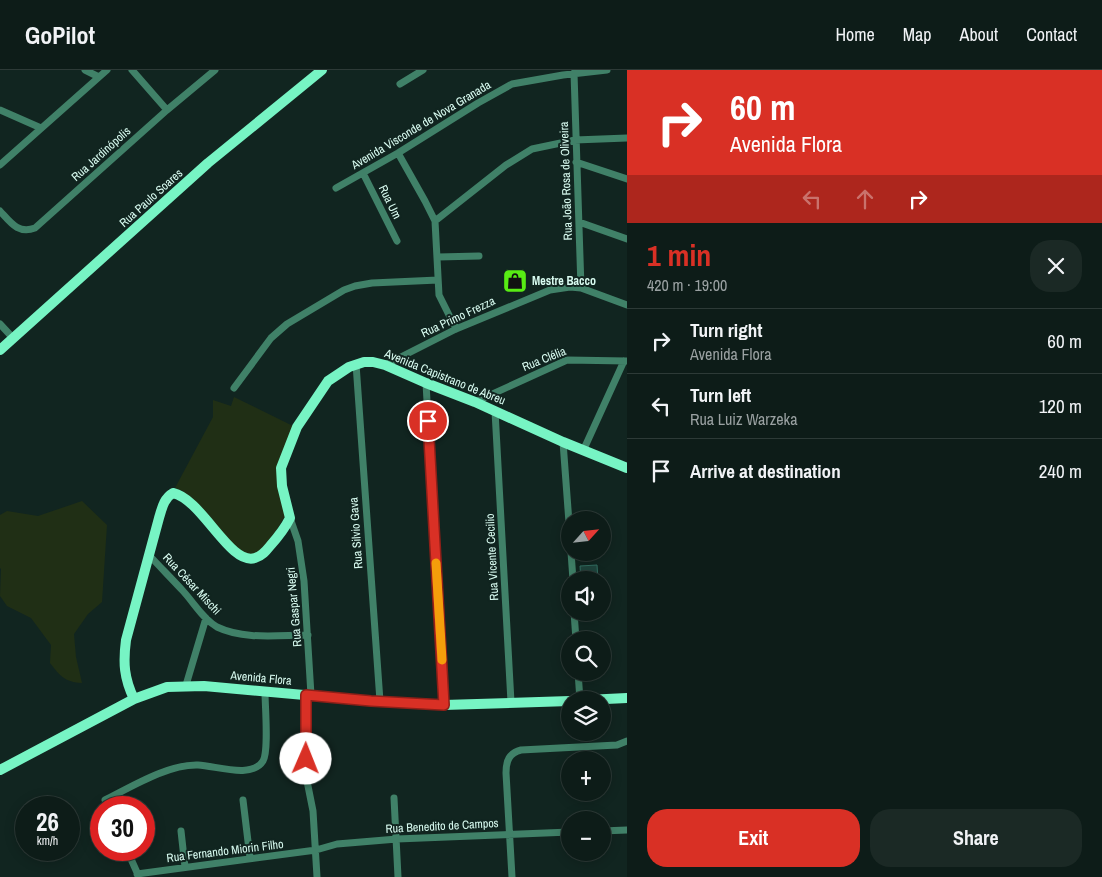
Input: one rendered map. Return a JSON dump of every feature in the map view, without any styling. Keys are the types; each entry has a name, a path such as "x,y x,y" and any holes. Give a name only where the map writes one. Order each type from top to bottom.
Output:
{"street":[{"path":"85,70 99,77"},
{"path":"0,165 107,70"},
{"path":"132,70 167,110"},
{"name":"Rua Jardinópolis","path":"0,211 20,230 26,231 35,228 167,110 215,70"},
{"name":"Rua Paulo Soares","path":"0,350 208,163 322,70"},
{"path":"400,84 423,70"},
{"name":"Avenida Visconde de Nova Granada","path":"336,188 512,84 607,70"},
{"name":"Rua João Rosa de Oliveira","path":"574,74 581,288"},
{"path":"0,110 41,128"},
{"path":"435,222 506,165 526,152 538,147 575,140 627,138"},
{"path":"398,153 425,200 435,222 439,298 456,329"},
{"path":"576,162 627,179"},
{"name":"Rua Um","path":"363,173 397,241"},
{"path":"579,222 627,239"},
{"path":"438,257 479,256"},
{"path":"234,388 271,338 288,324 344,290 372,282 438,280"},
{"name":"Rua Primo Frezza","path":"385,365 456,329 544,291 570,287 581,288 627,305"},
{"path":"0,324 13,338"},
{"name":"Rua Clélia","path":"474,402 567,360 626,361"},
{"name":"Avenida Capistrano de Abreu","path":"290,518 282,486 281,468 297,427 323,386 332,377 356,364 368,361 385,365 495,411 583,451 627,468"},
{"path":"583,451 626,361"},
{"name":"Rua Silvio Gava","path":"356,364 380,701"},
{"path":"426,383 444,705"},
{"name":"Rua Vicente Cecilio","path":"495,411 511,702"},
{"path":"563,442 568,511"},
{"path":"134,699 125,676 123,660 126,640 163,504 168,496 173,493 182,495 197,508 230,547 240,556 248,559 262,555 277,539 290,518"},
{"name":"Rua Gaspar Negri","path":"290,518 298,541 304,581 308,635 309,695 305,771 313,811 317,877"},
{"name":"Rua César Mischi","path":"149,555 206,618 216,626 228,631 256,635 308,635"},
{"path":"186,685 206,618"},
{"name":"Avenida Flora","path":"0,770 134,699 167,687 186,685 444,705 561,700"},
{"path":"114,796 175,768 196,765 239,770 257,768 266,755 265,692"},
{"path":"611,699 627,698"},
{"path":"512,877 506,773 507,762 512,754 521,750 616,745 627,741"},
{"path":"394,798 398,877"},
{"path":"243,800 250,858"},
{"path":"611,831 627,830"},
{"path":"181,831 185,867"},
{"name":"Rua Benedito de Campos","path":"316,850 337,844 397,839 561,832"},
{"name":"Rua Fernando Miorin Filho","path":"138,875 316,850"},
{"path":"132,861 138,875"}],"green space":[{"path":"234,397 293,426 279,463 287,513 264,550 259,554 242,555 183,491 175,488 213,417 213,400 231,406"},
{"path":"82,501 107,525 102,602 88,614 74,634 76,657 82,683 63,678 50,663 51,645 31,618 7,606 0,596 0,515 7,511 38,516"}],"building":[{"path":"597,565 597,571 580,571 580,566"}],"slow traffic":[{"path":"436,563 442,660"}],"place":[{"name":"Mestre Bacco","path":"515,281"}],"route":[{"path":"306,759 306,695 444,705 428,421"}]}
